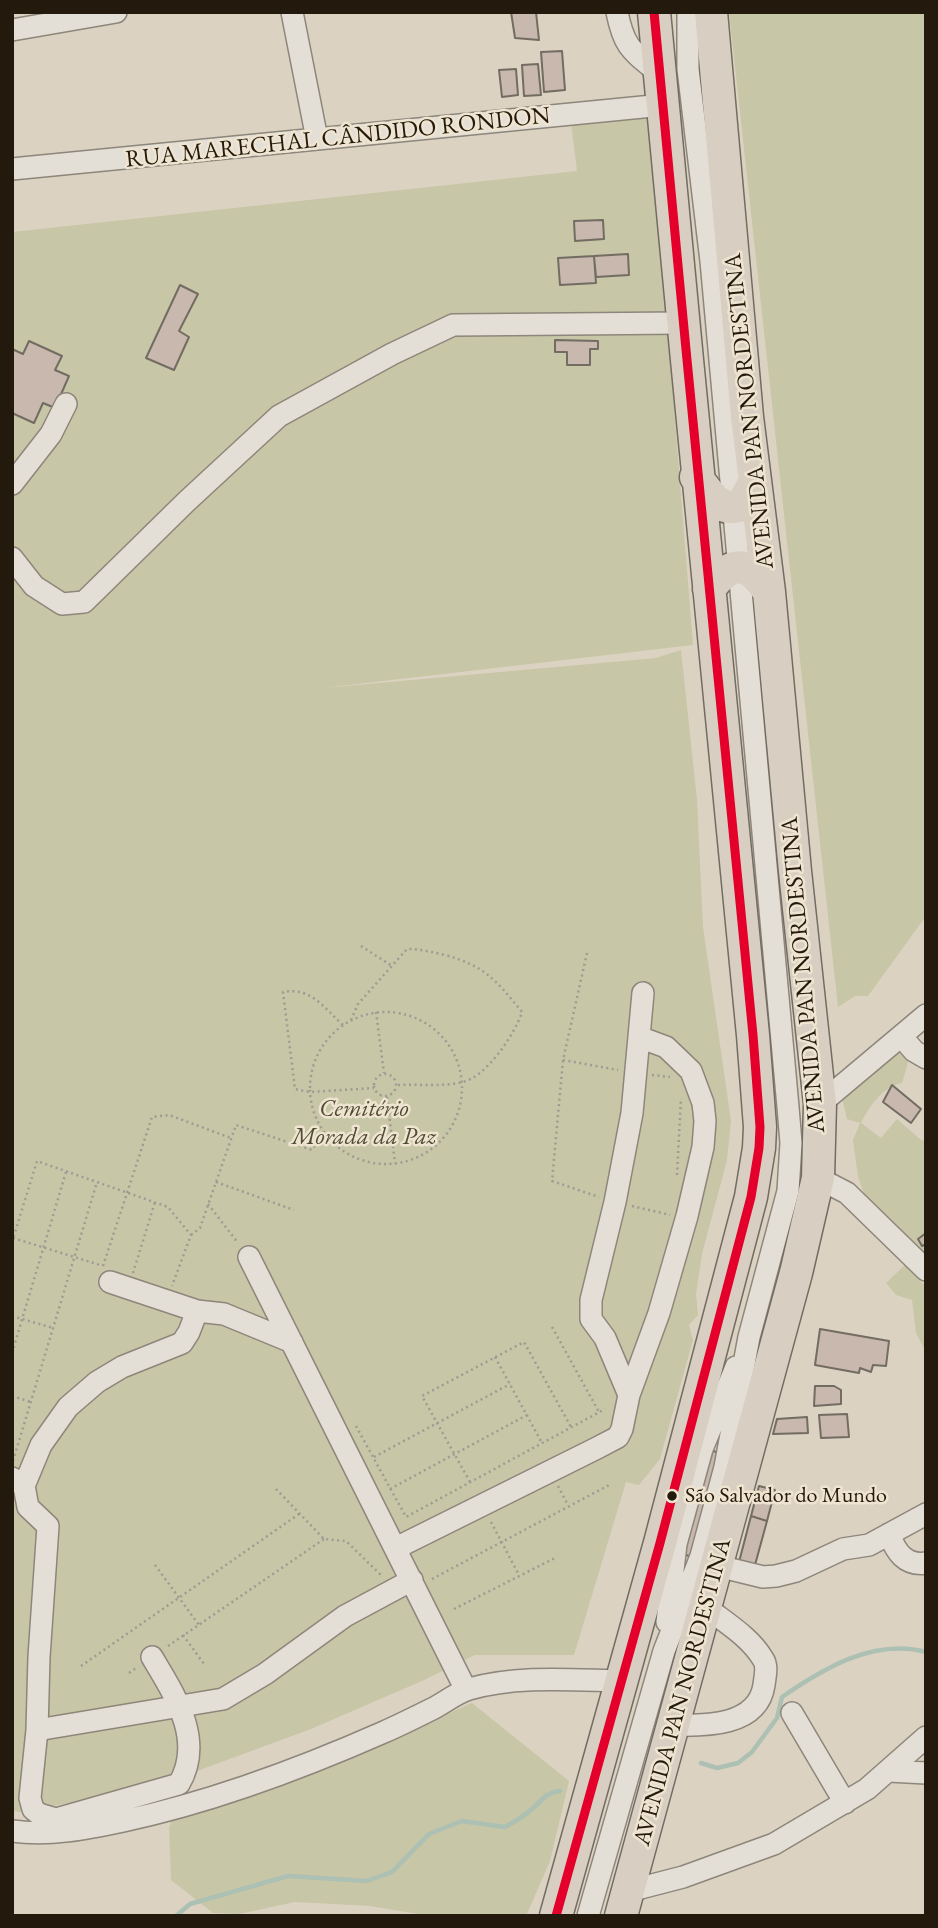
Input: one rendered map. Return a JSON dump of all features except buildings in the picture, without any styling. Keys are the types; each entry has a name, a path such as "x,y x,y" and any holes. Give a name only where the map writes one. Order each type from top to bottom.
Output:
{"highway":[{"path":"556,1916 741,1240 759,1148 760,1127 753,1035 696,477 676,226 663,105 674,71 654,12"},
{"name":"AVENIDA PAN NORDESTINA","path":"625,1903 770,1374 818,1178 820,1104 769,592 754,483 711,12"},
{"path":"711,261 720,113"},
{"path":"696,477 718,503 724,508 733,509 742,505 754,483"},
{"path":"709,589 729,568 738,567 750,569 769,592"}],"street":[{"path":"12,30 116,12"},
{"path":"292,12 317,139"},
{"path":"617,12 619,29 631,50 674,71"},
{"path":"588,1916 664,1651 676,1544 702,1449 750,1337 788,1191 791,1143 711,261 674,71 672,12"},
{"path":"674,71 688,12"},
{"name":"RUA MARECHAL CÂNDIDO RONDON","path":"12,169 663,105"},
{"path":"676,226 717,334"},
{"path":"12,558 34,586 62,604 84,602 279,416 453,324 683,323"},
{"path":"12,484 51,434 66,404"},
{"path":"629,1395 605,1338 591,1319 591,1300 615,1202 629,1126 643,993"},
{"path":"820,1104 926,1015"},
{"path":"396,1548 618,1437 687,1216 703,1147 705,1121 703,1103 691,1070 659,1043 639,1037"},
{"path":"901,1037 914,1051 926,1058"},
{"path":"818,1178 847,1193 926,1270"},
{"path":"249,1257 335,1433 396,1548 407,1586 466,1690"},
{"path":"109,1272 197,1311 224,1314 292,1342"},
{"path":"152,1657 180,1705 189,1741 186,1773 179,1784 158,1802 56,1819 33,1810 30,1798 37,1730 48,1526 28,1507 18,1482 68,1407 97,1382 122,1367 182,1343 197,1311"},
{"path":"718,1566 763,1577 776,1576 796,1571 844,1549 869,1545 926,1514"},
{"path":"889,1534 900,1556 917,1564 926,1563"},
{"path":"37,1730 223,1699 265,1674 345,1616 407,1586"},
{"path":"674,1725 736,1718 754,1708 763,1692 766,1668 764,1660 737,1631 706,1608"},
{"path":"12,1831 58,1832 158,1802 292,1770 383,1732 466,1690 498,1682 622,1681"},
{"path":"792,1713 845,1803"},
{"path":"625,1903 683,1877 762,1849 867,1789 926,1737"},
{"path":"889,1771 926,1773"}],"path":[{"path":"361,946 392,966"},
{"path":"351,1020 358,1004 407,949 420,949 468,961 486,972 522,1012 513,1036 476,1077 462,1082 397,1086"},
{"path":"552,1181 563,1060 587,953"},
{"path":"343,1025 307,993 298,990 283,992 295,1089 310,1092 374,1088"},
{"path":"376,1012 384,1073"},
{"path":"376,1012 407,1015 434,1029 454,1053 462,1082 459,1111 445,1136 423,1155 395,1163 374,1163 355,1157 337,1146 323,1131 314,1112 310,1092 311,1074 320,1050 330,1036 351,1020 376,1012"},
{"path":"677,1175 682,1079 691,1070"},
{"path":"384,1073 391,1074 396,1079 397,1086 396,1091 387,1097 377,1093 374,1088 374,1081 384,1073"},
{"path":"387,1097 395,1163"},
{"path":"191,1235 168,1207 127,1193 97,1182 66,1172 37,1161 13,1240 75,1257 109,1272 127,1193 152,1117 169,1115 231,1138"},
{"path":"172,1288 191,1235 200,1228 236,1125 312,1150 323,1131"},
{"path":"12,1353 66,1172"},
{"path":"12,1464 97,1182"},
{"path":"216,1182 293,1210"},
{"path":"132,1275 155,1202"},
{"path":"208,1204 249,1257"},
{"path":"12,1316 53,1328"},
{"path":"552,1327 599,1412"},
{"path":"470,1482 422,1396 524,1342 571,1427"},
{"path":"495,1357 542,1443"},
{"path":"373,1458 510,1384"},
{"path":"12,1396 31,1402"},
{"path":"356,1426 406,1517 605,1409"},
{"path":"390,1489 527,1415"},
{"path":"129,1673 324,1539 346,1541 407,1586 501,1542 611,1484"},
{"path":"557,1485 569,1506"},
{"path":"276,1489 324,1539"},
{"path":"81,1666 299,1514"},
{"path":"490,1520 519,1576"},
{"path":"454,1609 555,1558"},
{"path":"155,1565 199,1625"},
{"path":"183,1635 204,1664"}],"green space":[{"path":"729,12 926,12 926,916 868,996 855,996 838,1007"},
{"name":"Cemitério Morada da Paz","path":"650,106 693,645 323,688 656,658 681,650 697,800 703,927 731,1121 727,1160 702,1254 696,1294 698,1315 689,1325 693,1340 660,1459 639,1485 626,1482 574,1655 475,1655 311,1729 151,1788 19,1812 12,1810 12,232 577,171 571,123"},
{"path":"899,1044 908,1063 902,1083 883,1093 872,1104 861,1123 881,1138 897,1119 921,1140 926,1141 926,1269 867,1202 858,1177 853,1140 860,1123 847,1119 841,1094"},
{"path":"905,1265 926,1287 926,1352 916,1333 912,1300 896,1295 886,1283"},
{"path":"472,1703 569,1781 550,1861 526,1916 430,1916 370,1906 295,1902 239,1914 213,1913 171,1880 169,1828 172,1818 289,1782"}],"waterway":[{"path":"701,1763 717,1768 738,1763 752,1752 777,1718 782,1697 832,1666 869,1652 887,1649 926,1652"},
{"path":"176,1916 190,1904 288,1876 367,1881 392,1872 429,1834 462,1821 505,1827 525,1815 547,1795 560,1791"}],"transit line":[{"path":"556,1916 660,1543 751,1197 759,1148 760,1127 753,1035 654,12"}],"place":[{"name":"São Salvador do Mundo","path":"672,1496"}]}
